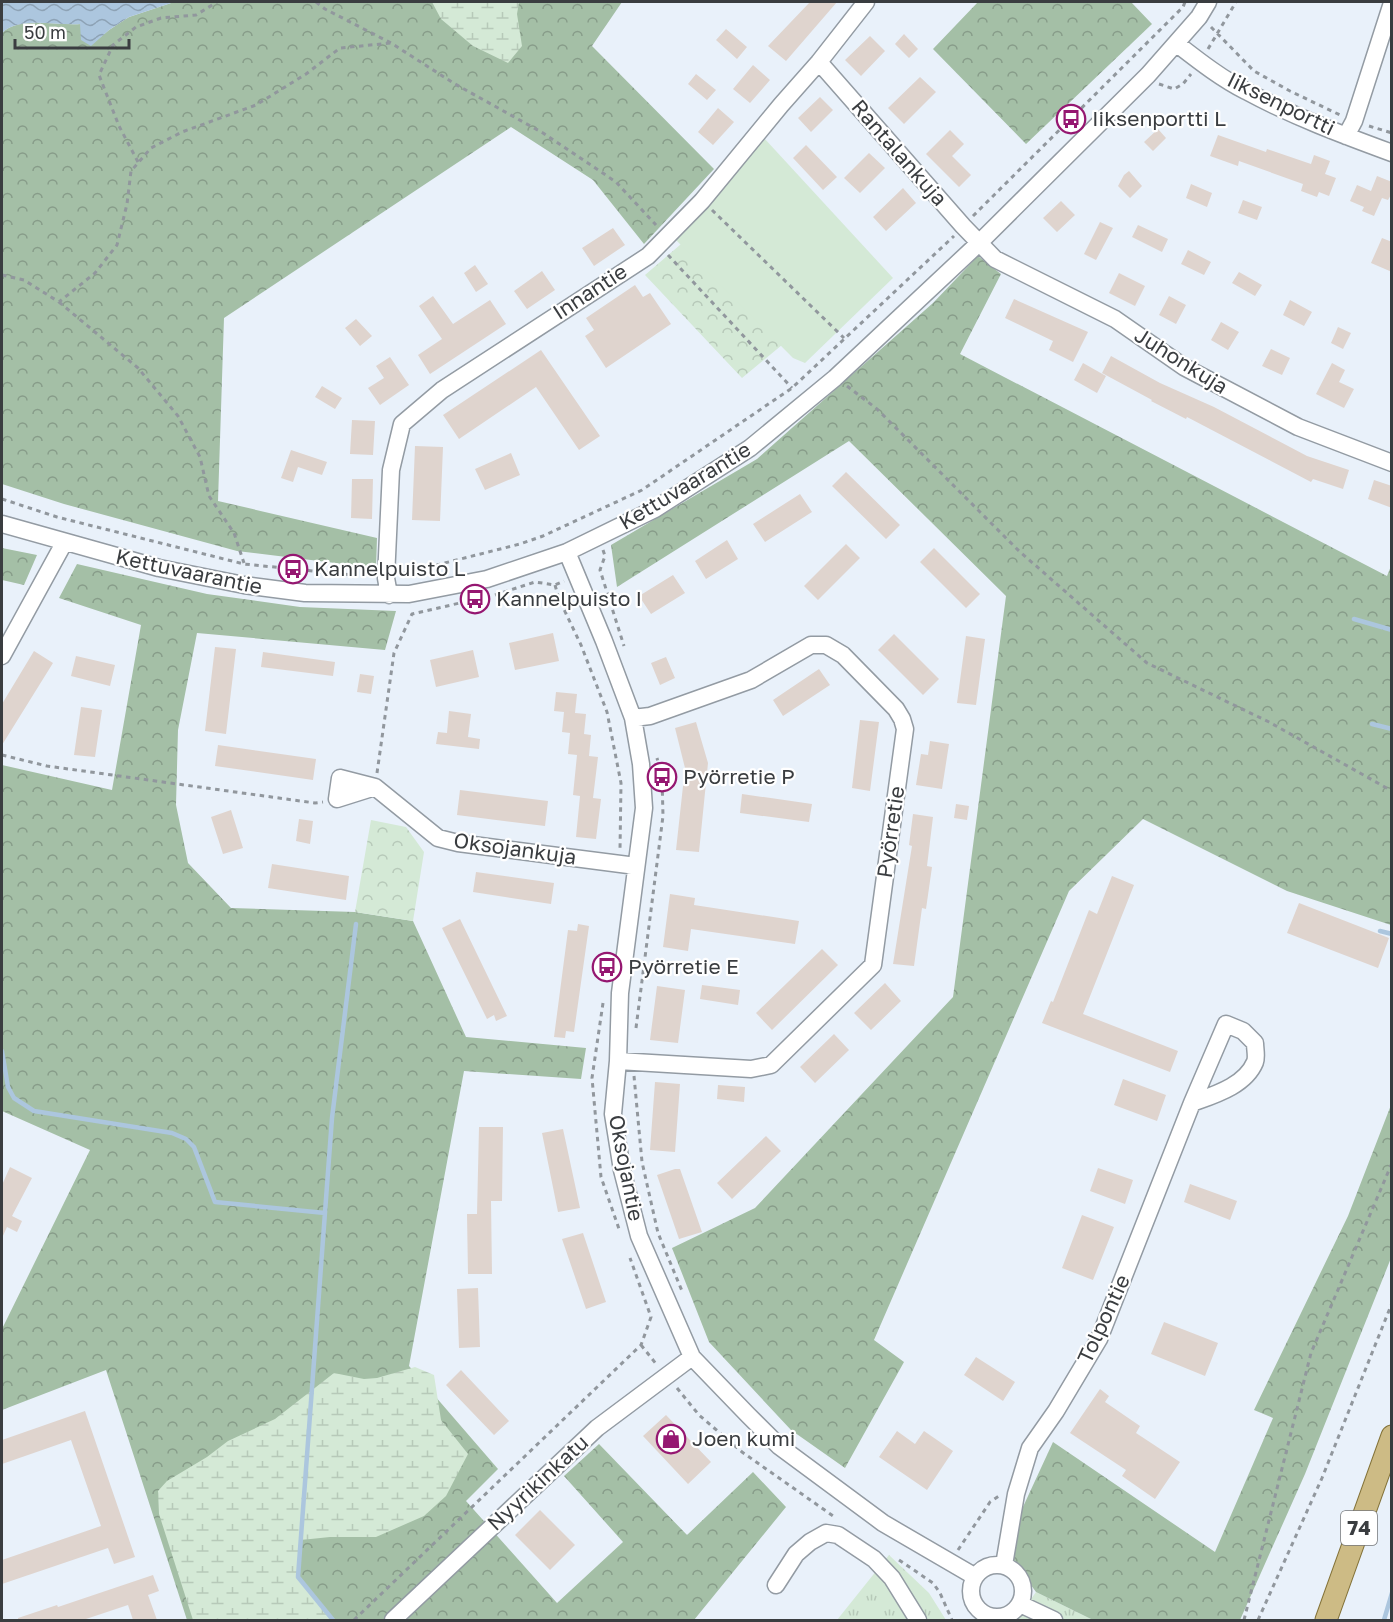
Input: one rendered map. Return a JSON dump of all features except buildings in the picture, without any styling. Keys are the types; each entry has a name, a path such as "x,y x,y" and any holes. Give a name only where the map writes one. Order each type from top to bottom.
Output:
{"main road":[{"name":"74","path":"1326,1620 1392,1436"}],"street":[{"name":"Innantie","path":"389,595 386,578 391,470 402,424 442,390 648,256 702,201 819,62 866,2"},
{"name":"Kettuvaarantie","path":"2,524 159,568 244,585 305,593 409,594 487,579 567,552 655,509 750,448 835,378 979,243 1148,75 1177,44 1208,2"},
{"path":"1350,128 1392,3"},
{"name":"Iiksenportti","path":"1177,44 1201,63 1245,91 1350,128 1392,153"},
{"name":"Rantalankuja","path":"819,62 979,243"},
{"name":"Juhonkuja","path":"979,243 995,258 1114,319 1195,372 1298,427 1392,463"},
{"path":"2,656 64,543"},
{"name":"Oksojantie","path":"567,552 633,718 641,764 644,808 620,993 618,1061 613,1114 622,1170 639,1236 692,1357 779,1446 883,1523 974,1576"},
{"name":"Pyörretie","path":"618,1061 751,1069 771,1065 873,965 905,729 896,709 843,655 826,645 811,645 751,680 650,716 633,718"},
{"name":"Oksojankuja","path":"337,799 339,778 375,787 438,838 458,843 636,866"},
{"name":"Tolpontie","path":"1004,1565 1016,1494 1030,1448 1056,1411 1099,1339 1192,1104 1226,1024 1243,1031 1255,1043 1256,1061 1243,1079 1222,1092 1192,1104"},
{"name":"Nyyrikinkatu","path":"393,1620 597,1428 692,1357"},
{"path":"776,1585 796,1554 810,1542 826,1533 838,1535 874,1559 892,1578 918,1620"},
{"path":"1004,1565 1011,1569 1021,1581 1023,1596 1020,1604 1007,1615 987,1618 972,1601 970,1592 974,1576 988,1566 1004,1565"},
{"path":"1020,1604 1054,1620"}],"path":[{"path":"138,162 119,126 99,75 114,45 136,27 161,18 196,15 217,2"},
{"path":"316,2 543,133 616,182 663,241 792,388"},
{"path":"2,499 57,517 244,564 386,578 543,536 642,490 792,388 963,226 1183,7 1185,2"},
{"path":"1183,7 1218,31 1234,52 1254,71 1350,128 1392,133"},
{"path":"59,302 95,273 117,245 127,204 131,171 151,148 182,132 256,105 306,74 340,48 391,44"},
{"path":"702,201 844,338"},
{"path":"2,275 24,280 59,302 138,368 178,416 200,457 210,496 234,533 244,564"},
{"path":"835,378 877,409 1019,551 1147,663 1269,722 1392,791"},
{"path":"375,787 394,653 412,614 536,582 555,585 577,576"},
{"path":"2,754 46,766 315,803 337,799"},
{"path":"1244,1620 1311,1353 1392,1163"},
{"path":"1258,1620 1322,1478 1392,1303"},
{"path":"354,1620 641,1346 699,1414 742,1452 841,1522"},
{"path":"933,1583 990,1502 1000,1496 1016,1494"},
{"path":"895,1558 933,1583 952,1620"}],"green space":[{"path":"174,2 622,2 592,46 714,169 644,244 593,180 511,127 224,318 218,501 377,538 376,568 237,551 64,504 2,484 2,33 9,28 28,23 81,24 91,45 129,17"},
{"path":"432,2 519,2 517,14 522,46 508,63 473,46 441,19"},
{"path":"978,2 1131,2 1152,24 1026,144 933,49"},
{"path":"764,138 893,278 805,363 793,358 673,237"},
{"path":"716,214 875,268 742,378 645,275"},
{"path":"978,256 1001,274 960,354 1387,576 1391,566 1391,925 1287,891 1143,819 1069,891 874,1340 904,1362 845,1468 791,1430 709,1342 672,1248 755,1208 953,997 1006,596 849,441 617,587 611,545 757,459 933,303"},
{"path":"2,548 37,555 24,585 2,580"},
{"path":"77,564 207,594 300,607 396,611 385,650 197,633 178,730 176,805 188,863 231,908 355,912 413,921 466,1037 586,1048 581,1079 464,1071 409,1366 498,1469 466,1501 557,1603 623,1542 564,1476 599,1444 687,1535 753,1472 786,1507 694,1620 187,1620 106,1370 2,1410 2,1329 90,1150 2,1111 2,765 112,790 141,625 59,598"},
{"path":"371,820 406,827 424,852 413,921 355,912"},
{"path":"1391,1105 1391,1258 1305,1474 1240,1620 1093,1620 1036,1592 1004,1548 1053,1442 1215,1552 1273,1418 1254,1410 1348,1216"},
{"path":"415,1367 434,1375 441,1420 468,1454 446,1496 424,1516 376,1537 330,1537 301,1540 298,1577 333,1620 193,1620 159,1514 158,1491 167,1481 207,1457 228,1441 275,1419 334,1373 364,1379 377,1378"},
{"path":"889,1555 929,1593 946,1620 837,1620"},
{"path":"1036,1592 1093,1620 1016,1620"}],"water":[{"path":"2,2 174,2 129,17 91,46 81,40 80,24 28,23 2,33"}],"waterway":[{"path":"1354,619 1392,630"},
{"path":"1372,724 1392,729"},
{"path":"333,1620 298,1577 332,1118 356,924"},
{"path":"1380,931 1392,934"},
{"path":"2,1051 8,1087 14,1098 34,1111 172,1133 186,1139 194,1147 215,1202 325,1213"},
{"path":"1384,1620 1392,1593"}],"place":[{"name":"Iiksenportti L","path":"1071,119"},
{"name":"Kannelpuisto L","path":"293,569"},
{"name":"Kannelpuisto I","path":"475,599"},
{"name":"Pyörretie P","path":"662,777"},
{"name":"Pyörretie E","path":"607,967"},
{"name":"Joen kumi","path":"671,1439"}]}
